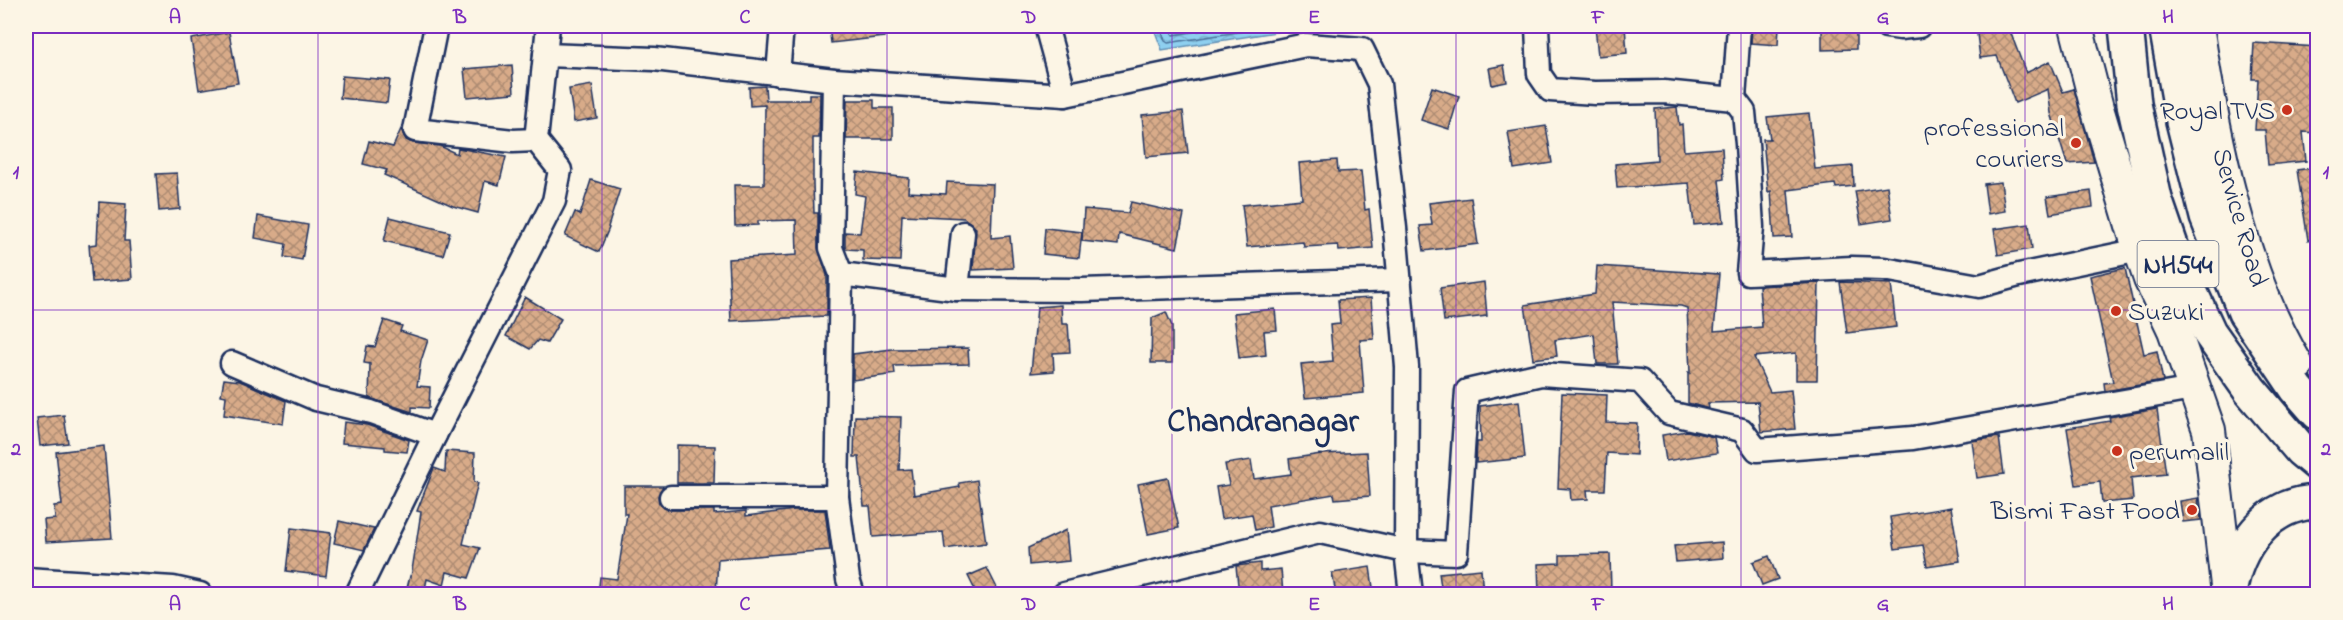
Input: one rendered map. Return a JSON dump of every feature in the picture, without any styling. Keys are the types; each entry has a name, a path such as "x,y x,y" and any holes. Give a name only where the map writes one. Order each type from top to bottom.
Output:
{"highway":[{"name":"NH544","path":"2127,26 2134,104 2155,199 2177,263 2209,332 2250,390 2301,450 2318,464"},
{"name":"NH544","path":"2166,26 2183,121 2211,228 2245,312 2296,389 2318,413"},
{"path":"2228,594 2238,558 2259,528 2278,514 2304,502 2318,502"}],"street":[{"path":"436,26 415,130 513,141 536,140"},
{"path":"357,594 435,435 555,201 560,170 536,140 548,26"},
{"path":"778,74 782,26"},
{"path":"1046,26 1065,95"},
{"path":"1537,26 1539,74 1550,90 1595,93 1664,92 1734,99"},
{"path":"1738,26 1734,99 1744,112 1747,144 1752,227 1748,273 1852,268 1884,269 1980,286 2019,275 2140,250"},
{"path":"1886,26 1900,28 1919,26"},
{"path":"2076,26 2097,108 2140,250 2150,279 2174,330 2209,430 2228,594"},
{"name":"Service Road","path":"2197,26 2205,78 2227,177 2251,264 2279,335 2318,398"},
{"path":"545,54 654,58 834,80 1065,95 1304,35 1362,49 1379,84 1400,280 1407,367 1406,551 1411,594"},
{"path":"834,80 831,248 841,274 837,497 848,579 853,594"},
{"path":"957,289 963,233"},
{"path":"841,274 957,289 1082,290 1400,280"},
{"path":"232,363 316,399 370,412 435,435"},
{"path":"1064,594 1320,532 1406,551 1456,553 1467,391 1541,374 1640,381 1669,413 1742,430 1757,450 1913,438 2193,389"},
{"path":"671,497 837,497"},
{"path":"26,579 173,588 200,594"}],"water":[{"path":"1153,26 1287,26 1289,30 1162,50"}],"building":[{"path":"829,26 883,26 884,37 831,43"},
{"path":"1595,26 1625,26 1627,53 1598,56"},
{"path":"1752,26 1779,26 1778,45 1751,43"},
{"path":"1976,26 2008,26 2026,73 2050,61 2063,92 2074,89 2094,162 2067,164 2051,113 2048,89 2015,103 1997,56 1980,58"},
{"path":"1856,27 1856,49 1822,50 1822,28"},
{"path":"229,32 238,83 199,90 191,39"},
{"path":"2254,43 2318,47 2318,133 2303,132 2306,161 2268,165 2265,130 2255,130 2258,79 2252,79"},
{"path":"512,65 514,93 467,97 464,69"},
{"path":"1504,65 1507,82 1492,85 1489,68"},
{"path":"342,76 390,80 387,103 340,98"},
{"path":"592,85 597,118 574,122 569,89"},
{"path":"765,86 766,100 809,100 809,94 820,94 819,138 813,138 813,183 814,213 818,213 818,248 827,275 827,316 731,321 728,259 797,255 796,220 758,221 758,225 735,226 734,185 764,185 765,105 750,106 749,87"},
{"path":"1432,87 1459,96 1449,129 1421,120"},
{"path":"847,100 874,100 874,108 893,108 893,139 846,139"},
{"path":"1677,107 1679,125 1682,124 1684,151 1722,148 1724,179 1719,180 1724,222 1694,225 1689,183 1617,188 1615,164 1657,160 1655,109"},
{"path":"1183,111 1188,153 1146,157 1142,115"},
{"path":"1809,113 1815,169 1853,166 1854,186 1836,188 1835,184 1788,190 1792,237 1774,238 1771,191 1768,192 1763,139 1770,139 1767,117"},
{"path":"1546,126 1552,163 1514,169 1508,132"},
{"path":"401,129 406,140 413,143 440,146 457,154 458,148 506,157 499,185 485,181 478,213 453,206 384,175 387,170 363,164 369,141 393,147"},
{"path":"1337,160 1338,172 1361,171 1365,210 1369,209 1373,248 1339,251 1338,245 1304,247 1303,242 1247,247 1242,205 1302,199 1299,163"},
{"path":"2318,167 2318,239 2308,240 2297,170"},
{"path":"857,172 909,178 908,192 946,194 947,182 993,184 991,238 1010,236 1013,268 973,270 976,228 964,218 902,215 900,261 863,260 863,250 846,249 845,246 845,232 860,233 865,196 855,194"},
{"path":"177,173 180,209 159,211 156,174"},
{"path":"591,180 620,189 609,228 599,252 565,236 575,212 580,215"},
{"path":"2001,182 2005,211 1988,214 1984,184"},
{"path":"1887,186 1892,219 1861,224 1855,191"},
{"path":"2091,191 2093,207 2050,214 2047,197"},
{"path":"1471,198 1478,244 1424,251 1420,226 1432,225 1429,203"},
{"path":"99,202 126,204 124,241 129,241 132,279 92,282 89,245 97,244"},
{"path":"1131,202 1184,214 1177,248 1119,234 1118,245 1082,241 1084,209 1128,213"},
{"path":"258,216 308,225 302,260 284,257 286,244 255,238"},
{"path":"390,217 450,232 443,255 384,241"},
{"path":"2029,224 2032,249 1998,255 1994,229"},
{"path":"1045,228 1082,232 1079,258 1043,254"},
{"path":"1597,266 1719,274 1714,331 1762,327 1759,286 1819,283 1817,380 1796,380 1796,353 1754,357 1770,392 1791,390 1795,429 1761,432 1758,402 1708,403 1709,409 1688,403 1688,373 1690,373 1687,308 1681,306 1612,302 1618,364 1597,364 1594,334 1555,340 1557,356 1533,359 1525,305 1595,294"},
{"name":"Suzuki","path":"2125,268 2144,354 2157,351 2163,381 2105,391 2104,383 2113,382 2090,276"},
{"path":"1484,282 1487,316 1444,321 1440,288"},
{"path":"1840,282 1891,284 1896,327 1847,333"},
{"path":"525,297 561,319 547,343 538,340 530,349 506,336"},
{"path":"1371,298 1374,339 1360,340 1364,393 1305,398 1301,364 1333,361 1330,325 1340,324 1338,300"},
{"path":"1061,305 1062,324 1068,324 1070,352 1053,353 1054,371 1031,373 1037,307"},
{"path":"1275,309 1277,330 1264,331 1266,355 1239,358 1234,313"},
{"path":"1166,312 1172,326 1172,363 1151,363 1152,318"},
{"path":"384,320 402,326 400,331 428,340 421,361 417,386 430,387 429,408 412,407 412,412 369,398 370,364 364,363 367,346 375,347"},
{"path":"968,348 969,364 894,366 895,374 853,380 853,354 892,349"},
{"path":"224,379 240,381 286,401 283,424 224,415 226,396 221,395"},
{"path":"1562,393 1607,395 1606,422 1637,423 1636,455 1607,453 1605,490 1587,490 1588,499 1571,500 1570,489 1558,488"},
{"path":"1519,401 1525,458 1476,463 1477,442 1481,442 1480,406"},
{"name":"perumalil","path":"2157,409 2166,474 2131,478 2133,500 2102,503 2100,482 2076,485 2067,428 2110,421 2109,417"},
{"path":"64,415 68,443 40,446 37,418"},
{"path":"855,416 901,417 899,470 911,469 914,495 960,487 959,483 977,480 986,543 945,549 943,532 873,537 870,506 864,506 859,457 854,457"},
{"path":"344,422 367,425 409,440 407,452 385,450 385,447 342,443"},
{"path":"1687,431 1714,437 1717,453 1666,461 1662,435"},
{"path":"1999,437 2004,474 1977,478 1972,441"},
{"path":"677,445 715,446 714,483 677,483"},
{"path":"104,446 112,538 46,542 44,520 55,519 54,506 62,505 56,452"},
{"path":"446,451 475,453 474,482 478,483 463,544 480,548 469,578 447,572 444,585 427,579 424,594 406,592 411,577 421,512 417,511 434,468 445,472"},
{"path":"1367,452 1370,496 1335,499 1334,494 1268,505 1271,527 1255,530 1252,514 1221,519 1216,487 1229,485 1225,464 1251,460 1254,479 1291,474 1289,459 1321,454"},
{"path":"1168,478 1179,528 1148,534 1138,484"},
{"path":"624,486 663,486 658,496 659,503 671,510 714,510 714,514 746,511 746,516 794,510 825,510 830,550 718,559 716,594 598,594 600,577 617,579 627,514 624,514"},
{"path":"2198,498 2201,520 2183,522 2180,501"},
{"path":"1951,507 1960,561 1927,566 1923,545 1895,549 1890,517"},
{"path":"339,521 374,529 364,550 334,543"},
{"path":"291,528 331,533 326,576 286,571"},
{"path":"1066,530 1069,561 1029,565 1028,548"},
{"path":"1722,542 1723,558 1676,562 1674,546"},
{"path":"1610,554 1611,592 1539,594 1538,564 1560,563 1560,555"},
{"path":"1769,556 1778,579 1762,585 1753,562"},
{"path":"1260,563 1260,571 1281,569 1283,594 1239,594 1236,566"},
{"path":"1370,567 1374,594 1336,594 1332,573"},
{"path":"987,568 1000,594 977,594 968,576"},
{"path":"1481,569 1483,594 1442,594 1439,573"}],"place":[{"name":"Royal TVS","path":"2287,110"},
{"name":"professional couriers","path":"2076,143"},
{"name":"Suzuki","path":"2116,311"},
{"name":"perumalil","path":"2117,451"},
{"name":"Bismi Fast Food","path":"2192,510"}],"district":[{"name":"Chandranagar","path":"1263,419"}]}
